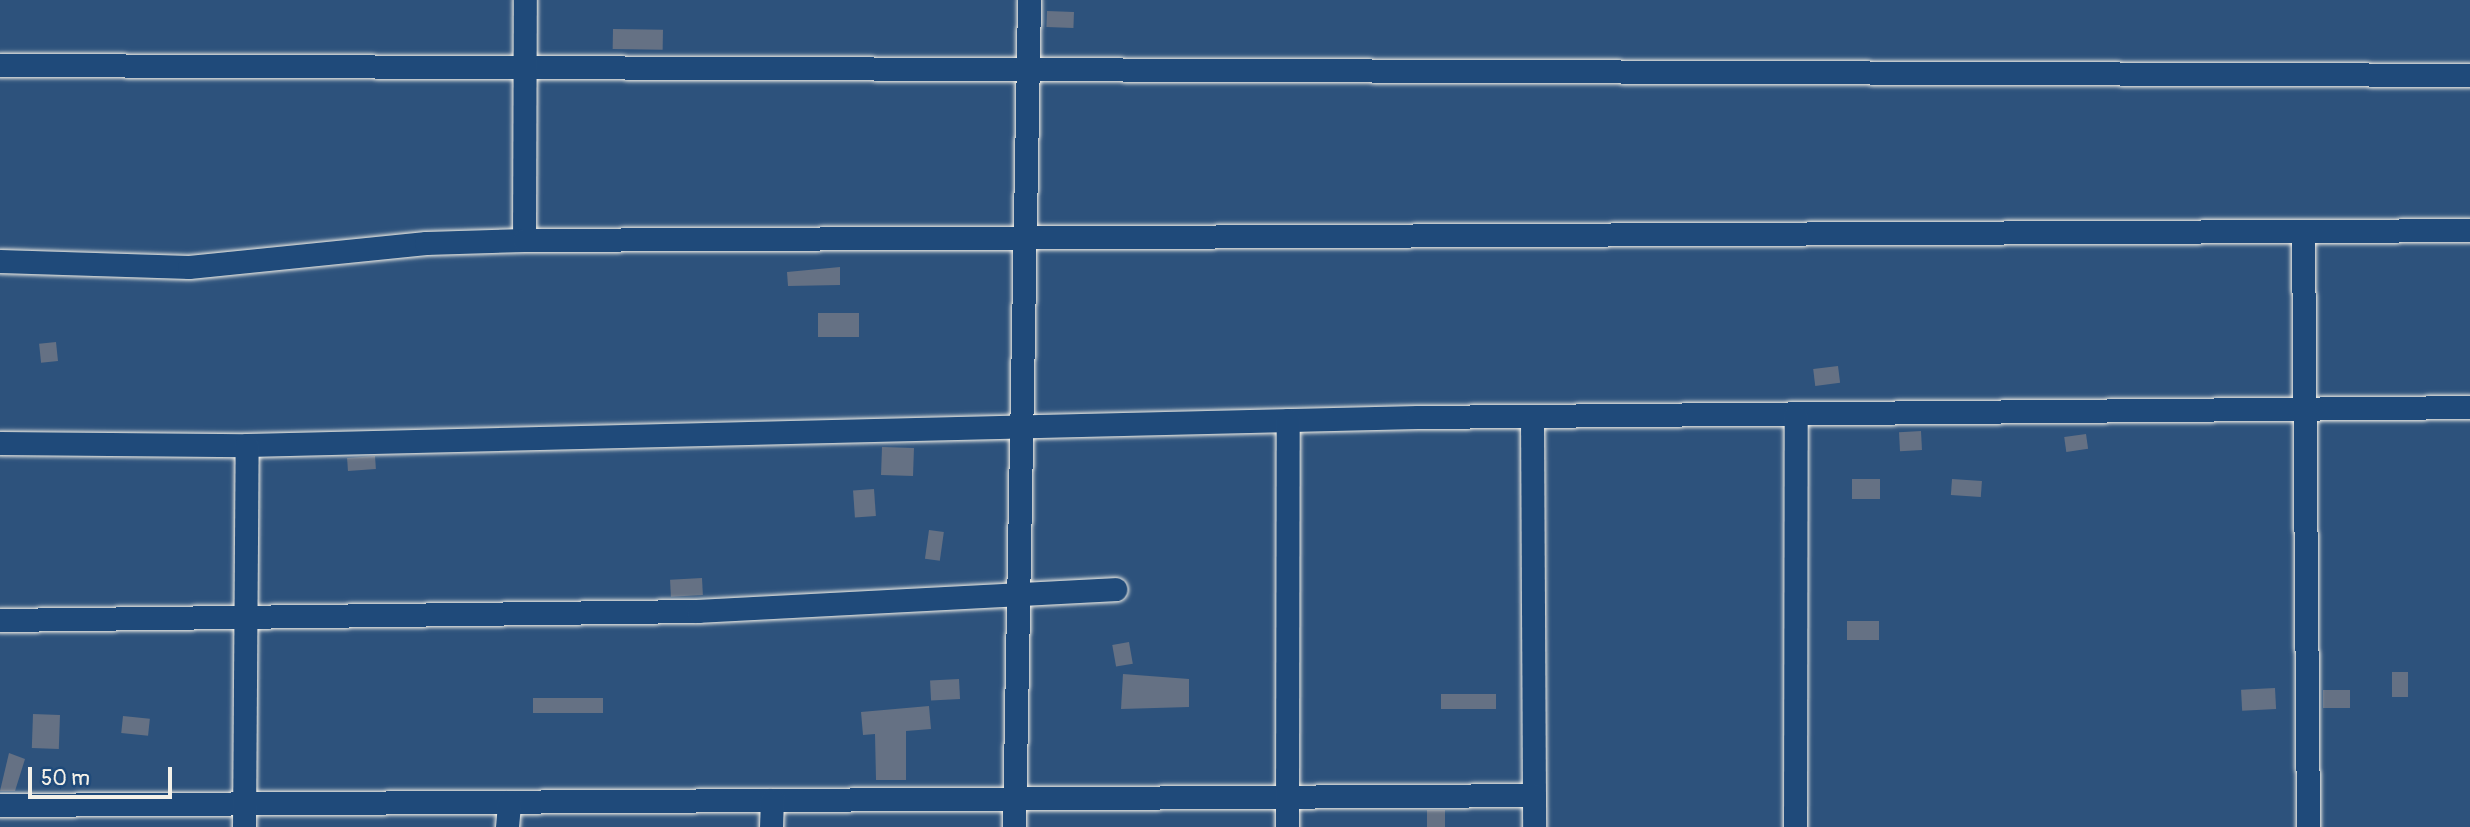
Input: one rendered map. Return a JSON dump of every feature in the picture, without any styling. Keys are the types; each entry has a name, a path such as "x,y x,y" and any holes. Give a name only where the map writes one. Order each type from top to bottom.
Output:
{"street":[{"path":"524,240 525,0"},
{"path":"1014,827 1019,427 1029,0"},
{"path":"0,65 2470,75"},
{"path":"0,261 189,267 426,243 524,240 1025,240 2470,230"},
{"path":"2303,231 2308,827"},
{"path":"0,443 247,445 1288,420 1796,417 2470,407"},
{"path":"1532,417 1534,827"},
{"path":"1795,827 1796,417"},
{"path":"1287,827 1288,420"},
{"path":"244,827 247,445"},
{"path":"0,620 698,611 1115,589"},
{"path":"0,805 1534,795"},
{"path":"771,827 772,800"},
{"path":"507,827 509,802"}],"building":[{"path":"1047,11 1074,12 1073,28 1046,27"},
{"path":"613,29 663,30 663,50 613,49"},
{"path":"840,267 840,285 788,286 787,272"},
{"path":"818,313 859,313 859,337 818,337"},
{"path":"56,342 58,361 41,363 39,344"},
{"path":"1838,366 1840,383 1815,386 1813,369"},
{"path":"1921,431 1922,450 1900,451 1899,432"},
{"path":"2086,434 2088,449 2066,452 2064,437"},
{"path":"882,447 914,448 913,476 881,475"},
{"path":"375,456 376,469 348,471 347,458"},
{"path":"1852,479 1880,479 1880,499 1852,499"},
{"path":"1952,479 1982,481 1981,497 1951,495"},
{"path":"874,489 876,516 855,517 853,490"},
{"path":"929,530 944,532 940,561 925,559"},
{"path":"702,578 703,595 671,597 670,580"},
{"path":"1847,621 1879,621 1879,640 1847,640"},
{"path":"1129,642 1133,664 1116,667 1112,645"},
{"path":"2392,672 2408,672 2408,697 2392,697"},
{"path":"1123,674 1189,679 1189,707 1121,709"},
{"path":"959,679 960,699 931,700 930,681"},
{"path":"2275,688 2276,709 2242,711 2241,690"},
{"path":"2323,690 2350,690 2350,708 2323,708"},
{"path":"1441,694 1496,694 1496,709 1441,709"},
{"path":"533,698 603,698 603,713 533,713"},
{"path":"929,706 931,729 906,731 906,780 876,780 875,734 863,735 861,712"},
{"path":"33,714 60,715 59,749 32,748"},
{"path":"123,716 150,719 148,736 121,733"},
{"path":"9,753 25,759 15,791 0,791"},
{"path":"1427,810 1445,810 1445,827 1427,827"}]}
